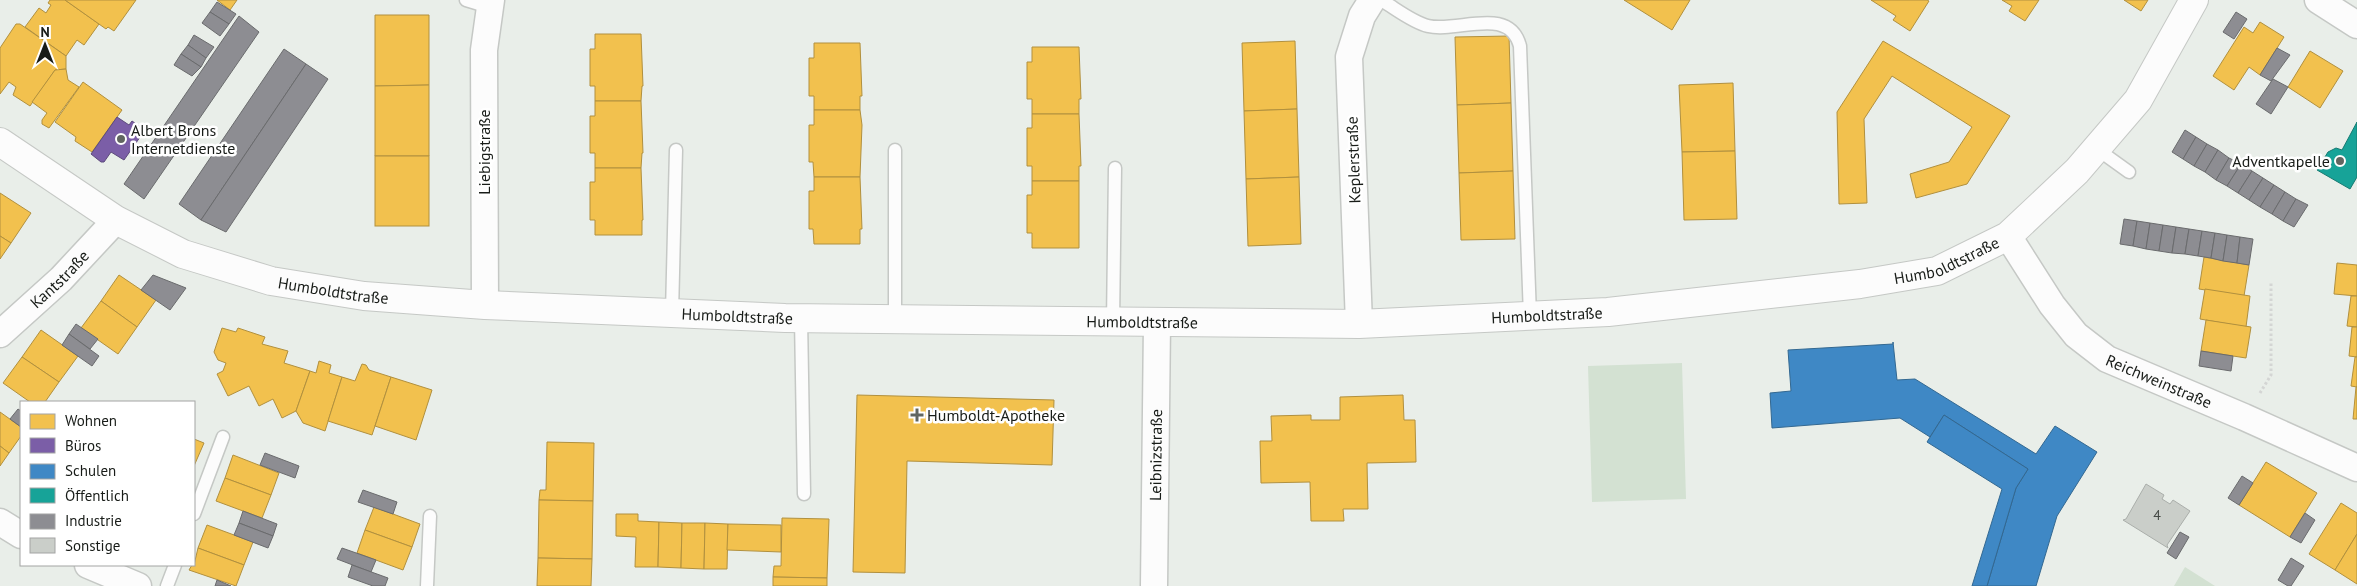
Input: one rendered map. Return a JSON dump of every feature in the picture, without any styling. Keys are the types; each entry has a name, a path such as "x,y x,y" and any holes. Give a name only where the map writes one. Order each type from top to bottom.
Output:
{"street":[{"name":"Keplerstraße","path":"1359,324 1349,57 1362,16 1372,0"},
{"name":"Humboldtstraße","path":"0,142 116,220 183,254 271,281 364,296 485,305 801,318 1113,323 1359,324 1608,312 1860,284 1936,271 2008,236 2077,171 2138,100 2194,0"},
{"path":"2318,0 2357,25"},
{"name":"Liebigstraße","path":"482,2 484,50 485,305"},
{"name":"Kantstraße","path":"0,334 61,279 116,220"},
{"name":"Reichweinstraße","path":"2008,236 2052,305 2076,335 2107,358 2357,468"},
{"name":"Leibnizstraße","path":"1154,586 1157,323"},
{"path":"0,522 20,533"},
{"path":"90,566 132,585"}],"lane":[{"path":"1381,0 1428,26 1498,24 1512,29 1517,35 1520,46 1530,316"},
{"path":"2097,148 2129,172"},
{"path":"672,313 676,150"},
{"path":"895,150 895,320"},
{"path":"1113,323 1116,168"},
{"path":"801,318 804,494"},
{"path":"195,511 223,437"},
{"path":"428,586 430,516"},
{"path":"166,586 175,566"}],"path":[{"path":"2244,417 2272,375 2271,281"}],"green space":[{"path":"1682,363 1686,499 1592,502 1588,366"},
{"path":"2185,567 2215,586 2174,586"}],"building: Wohnen":[{"path":"50,0 65,0 99,24 84,45 77,40 66,56 25,27 39,8 46,13 51,5 48,3"},
{"path":"65,0 136,0 114,31 108,27 106,29"},
{"path":"217,0 237,0 230,10"},
{"path":"1624,0 1690,0 1672,30"},
{"path":"1871,0 1929,1 1910,31 1893,20 1896,16"},
{"path":"2002,0 2039,0 2025,21 2009,11 2012,6"},
{"path":"2124,0 2148,0 2141,11"},
{"path":"375,15 429,15 429,85 375,86"},
{"path":"2260,22 2284,37 2260,75 2249,67 2234,90 2213,76 2244,27 2253,33"},
{"path":"16,24 20,24 66,56 66,69 55,70 30,106 13,95 16,87 9,82 0,94 0,48"},
{"path":"595,34 641,34 643,86 641,101 595,101 595,86 590,86 590,49 595,49"},
{"path":"1509,36 1511,103 1457,105 1455,37"},
{"path":"1295,41 1297,109 1244,111 1242,43"},
{"path":"1883,41 2010,116 1967,184 1916,198 1910,174 1949,162 1972,127 1892,76 1864,119 1867,203 1839,204 1837,112"},
{"path":"814,43 860,43 862,96 860,96 860,110 814,110 814,96 809,96 809,58 814,58"},
{"path":"1032,47 1079,47 1081,99 1079,99 1079,114 1032,114 1032,99 1027,99 1027,62 1032,62"},
{"path":"2310,51 2343,71 2320,108 2288,87"},
{"path":"66,69 68,80 79,87 49,128 42,124 42,120 47,113 32,102 55,70"},
{"path":"83,82 122,110 92,152 75,141 76,137 55,122"},
{"path":"1733,83 1735,151 1682,152 1679,85"},
{"path":"429,85 429,156 375,156 375,86"},
{"path":"595,101 641,101 643,153 641,168 595,168 595,153 590,153 590,116 595,116"},
{"path":"1511,103 1513,171 1459,173 1457,105"},
{"path":"1297,109 1299,177 1246,179 1244,111"},
{"path":"814,110 860,110 862,125 860,177 814,177 813,162 809,162 809,125 814,125"},
{"path":"1032,114 1079,114 1081,166 1079,166 1079,181 1032,181 1032,166 1027,166 1027,128 1032,128"},
{"path":"1735,151 1737,219 1684,220 1682,152"},
{"path":"375,156 429,156 429,226 375,226"},
{"path":"595,168 641,168 642,235 595,235 595,220 590,220 590,182 595,182"},
{"path":"1513,171 1515,239 1461,240 1459,173"},
{"path":"814,177 860,177 862,229 860,229 860,244 814,244 813,229 809,229 809,191 814,191"},
{"path":"1299,177 1301,244 1248,246 1246,179"},
{"path":"1032,181 1079,181 1079,248 1032,248 1032,233 1027,233 1027,195 1032,195"},
{"path":"0,193 31,213 11,243 0,236"},
{"path":"0,236 11,243 0,259"},
{"path":"2204,257 2249,265 2244,296 2199,289"},
{"path":"2337,263 2357,265 2357,296 2334,294"},
{"path":"119,275 156,300 137,327 101,301"},
{"path":"2205,289 2250,296 2246,327 2200,319"},
{"path":"2351,296 2357,296 2357,327 2347,326"},
{"path":"101,301 137,327 118,354 81,328"},
{"path":"2206,320 2251,327 2246,358 2201,351"},
{"path":"2352,327 2357,327 2357,357 2349,356"},
{"path":"222,328 236,332 238,328 265,337 262,344 288,351 284,363 310,371 296,411 282,418 273,399 259,406 249,386 228,396 217,374 223,371 226,363 218,360 214,352"},
{"path":"41,330 78,356 59,382 22,357"},
{"path":"22,357 59,382 46,401 29,401 3,383"},
{"path":"2355,357 2357,357 2357,387 2351,386"},
{"path":"319,361 331,365 329,373 342,377 325,431 303,423 296,411 310,371 316,373"},
{"path":"362,364 366,365 369,370 391,377 372,435 328,421 342,377 355,381"},
{"path":"391,377 432,390 416,440 375,426"},
{"path":"2356,387 2357,419 2353,419"},
{"path":"857,395 1054,400 1052,465 907,461 905,573 853,572"},
{"path":"1403,395 1404,420 1415,420 1416,462 1367,463 1368,509 1343,509 1344,521 1311,521 1310,482 1261,483 1260,441 1272,441 1271,416 1311,415 1311,420 1340,420 1340,397"},
{"path":"0,412 20,426 20,437 9,453 0,446"},
{"path":"195,439 204,443 195,464"},
{"path":"547,442 594,443 593,501 539,500 540,490 546,490"},
{"path":"0,446 9,453 0,466"},
{"path":"233,455 279,473 271,495 225,478"},
{"path":"2266,462 2317,493 2290,537 2239,505"},
{"path":"225,478 271,495 262,518 216,501"},
{"path":"539,500 593,501 592,559 538,558"},
{"path":"2341,503 2357,513 2357,534 2335,570 2309,554"},
{"path":"374,507 420,524 412,547 365,530"},
{"path":"616,514 638,514 638,521 659,522 658,567 635,567 636,537 616,536"},
{"path":"782,518 829,519 827,578 773,577 774,566 781,566"},
{"path":"659,522 682,523 681,568 658,567"},
{"path":"682,523 705,523 704,569 681,568"},
{"path":"705,523 728,524 727,569 704,569"},
{"path":"728,524 781,525 781,552 727,550"},
{"path":"207,525 253,542 244,565 198,548"},
{"path":"365,530 412,547 403,570 357,553"},
{"path":"2357,534 2357,584 2335,570"},
{"path":"198,548 244,565 236,586 189,570 191,566 195,566"},
{"path":"538,558 592,559 591,586 537,586"},
{"path":"773,577 827,578 827,586 773,586"}],"building: Büros":[{"path":"117,117 129,125 132,121 145,130 124,160 111,152 104,162 101,162 91,154"}],"building: Schulen":[{"path":"1893,342 1897,380 1915,379 2036,454 2055,426 2097,452 2057,516 2036,586 1987,586 2016,488 2028,469 1944,415 1930,437 1900,418 1772,428 1770,393 1791,391 1788,350 1893,344"},
{"path":"1944,415 2028,469 2016,488 1987,586 1972,586 2002,489 1927,442"}],"building: Öffentlich":[{"name":"Adventkapelle","path":"2357,122 2357,177 2350,189 2317,170 2328,152 2336,148 2342,150"}],"building: Industrie":[{"path":"217,2 236,14 229,24 210,12"},
{"path":"210,12 229,24 220,36 202,23"},
{"path":"2236,12 2247,19 2234,39 2223,32"},
{"path":"239,16 259,32 144,199 124,184"},
{"path":"194,35 214,47 206,58 188,45"},
{"path":"188,45 206,58 201,67 181,54"},
{"path":"2277,48 2290,55 2271,81 2260,75"},
{"path":"284,49 306,64 201,220 179,204"},
{"path":"181,54 201,67 192,76 174,65"},
{"path":"306,64 328,79 226,232 201,220"},
{"path":"2273,79 2288,87 2271,114 2256,104"},
{"path":"2185,130 2196,137 2183,159 2172,152"},
{"path":"2196,137 2207,144 2194,166 2183,159"},
{"path":"2207,144 2218,150 2205,172 2194,166"},
{"path":"2218,150 2229,158 2216,180 2205,172"},
{"path":"2229,158 2241,164 2227,186 2216,180"},
{"path":"2241,164 2252,171 2238,193 2227,186"},
{"path":"2252,171 2263,178 2249,200 2238,193"},
{"path":"2263,178 2274,185 2260,207 2249,200"},
{"path":"2274,185 2285,192 2272,214 2260,207"},
{"path":"2285,192 2296,199 2283,221 2272,214"},
{"path":"2296,199 2308,205 2294,227 2283,221"},
{"path":"2124,219 2137,221 2133,246 2120,244"},
{"path":"2137,221 2150,223 2146,249 2133,246"},
{"path":"2150,223 2163,225 2159,251 2146,249"},
{"path":"2163,225 2176,227 2172,253 2159,251"},
{"path":"2176,227 2189,229 2185,254 2172,253"},
{"path":"2189,229 2202,231 2198,256 2185,254"},
{"path":"2202,231 2215,233 2211,258 2198,256"},
{"path":"2215,233 2227,235 2223,261 2211,258"},
{"path":"2227,235 2240,237 2237,263 2223,261"},
{"path":"2240,237 2253,239 2249,265 2237,263"},
{"path":"153,275 186,288 170,310 141,290"},
{"path":"76,324 98,339 90,349 69,334"},
{"path":"69,334 99,356 92,366 62,345"},
{"path":"2201,351 2233,356 2231,371 2199,366"},
{"path":"18,409 20,410 20,426 10,419"},
{"path":"265,453 299,466 295,478 260,465"},
{"path":"2242,476 2253,483 2239,505 2228,498"},
{"path":"363,490 397,502 393,514 358,502"},
{"path":"243,511 277,524 273,536 239,523"},
{"path":"2305,513 2315,520 2301,543 2290,537"},
{"path":"239,523 273,536 268,548 234,535"},
{"path":"2180,532 2189,537 2176,559 2167,553"},
{"path":"342,548 376,560 371,572 337,559"},
{"path":"2291,558 2304,566 2291,586 2288,586 2278,580"},
{"path":"352,565 388,578 385,586 373,586 348,577"},
{"path":"217,580 231,586 215,586"}],"building: Sonstige":[{"path":"2146,484 2164,495 2162,499 2170,504 2173,500 2190,511 2167,545 2168,548 2123,520 2126,519"}],"place":[{"name":"Albert Brons Internetdienste","path":"121,139"},
{"name":"Adventkapelle","path":"2340,161"},
{"name":"Humboldt-Apotheke","path":"917,415"}]}
